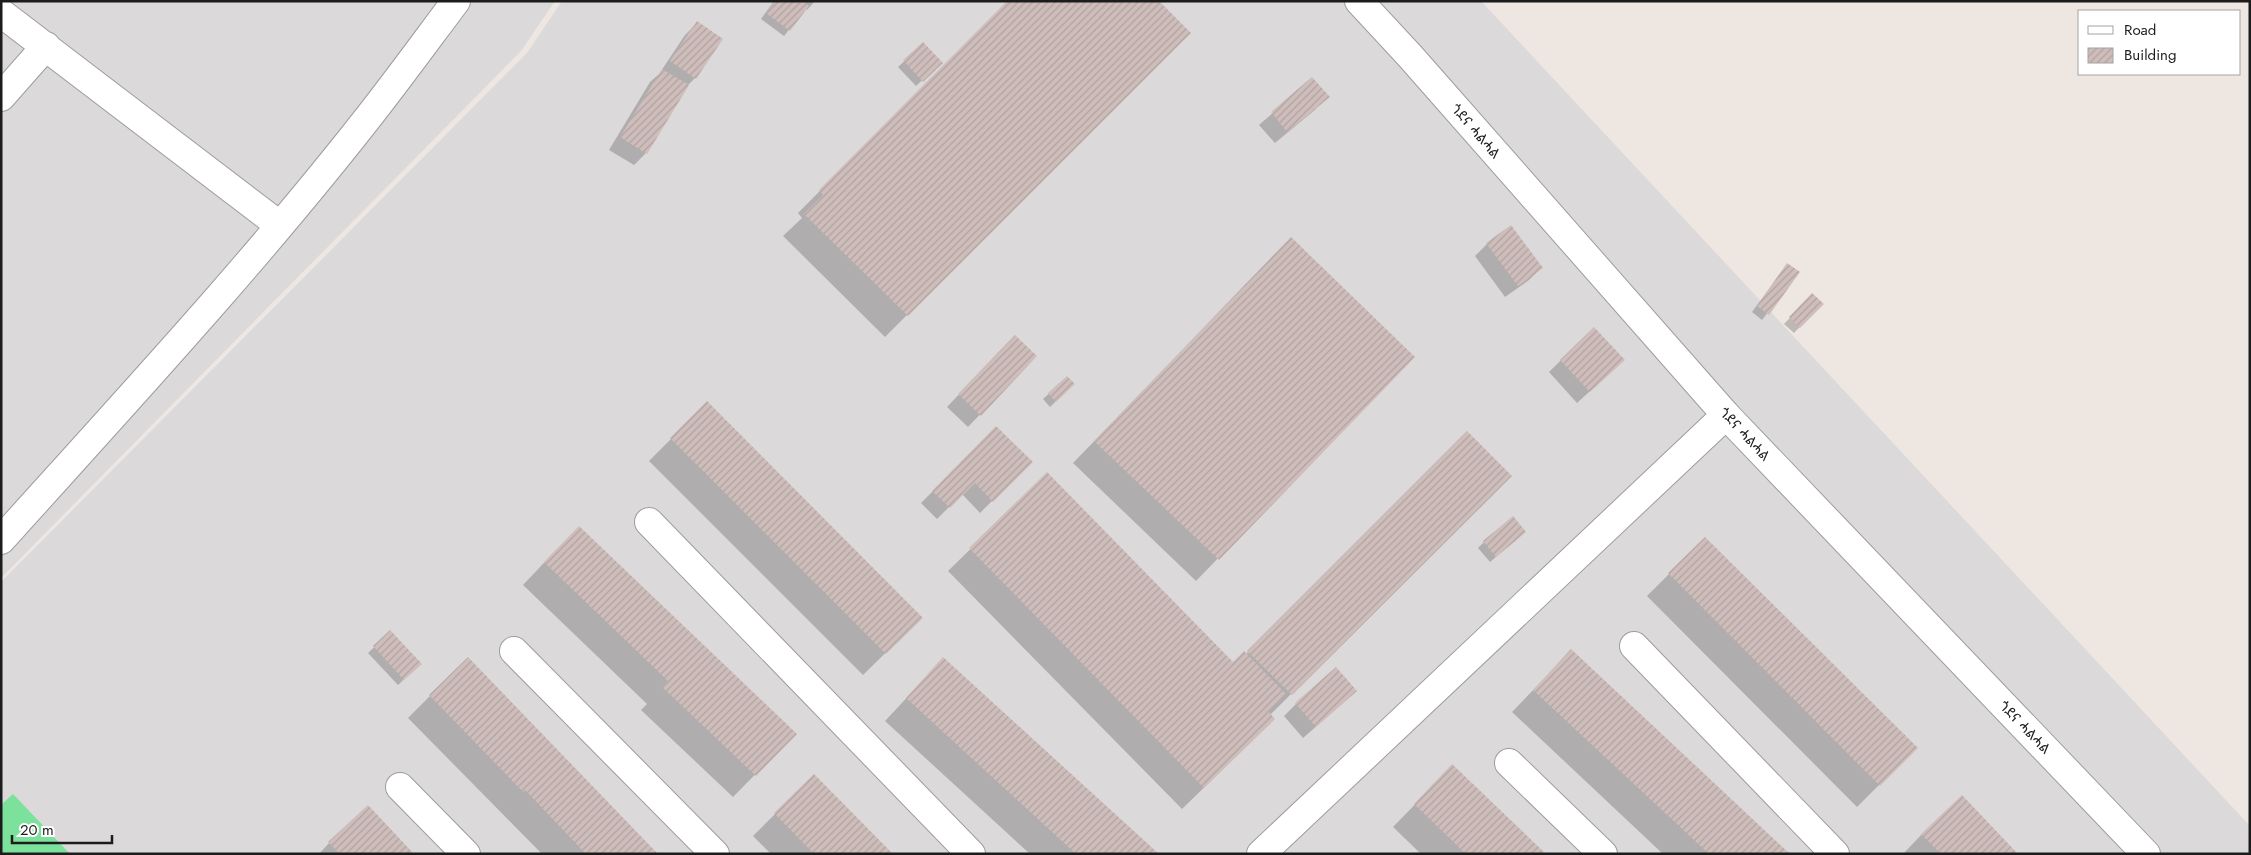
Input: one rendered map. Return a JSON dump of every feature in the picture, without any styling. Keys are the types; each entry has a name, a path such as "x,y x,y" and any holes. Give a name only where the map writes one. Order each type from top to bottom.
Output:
{"street":[{"path":"1,540 173,349 279,225 374,111 456,1"},
{"name":"ጎደና ሓልሓል","path":"1359,1 1410,56 1726,414 2146,854"},
{"path":"1,13 279,225"},
{"path":"1,98 46,46"},
{"path":"1261,854 1726,414"},
{"path":"649,522 971,854"},
{"path":"1634,646 1834,854"},
{"path":"514,651 715,854"},
{"path":"1509,762 1603,854"},
{"path":"400,787 466,854"}],"shaded area":[{"path":"1,1 555,1 521,51 1,578"},
{"path":"562,1 1481,1 2250,826 2250,854 1,854 1,582 527,53"}],"green space":[{"path":"13,794 70,854 1,854 1,805"}],"building":[{"path":"775,1 803,1 809,6 790,31 766,13"},
{"path":"1007,1 1159,1 1191,33 908,316 804,214 823,195 819,190"},
{"path":"697,21 723,39 696,79 670,61"},
{"path":"923,42 943,63 923,82 903,60"},
{"path":"662,69 689,85 647,154 620,137"},
{"path":"1312,77 1330,97 1287,132 1271,112"},
{"path":"1511,225 1543,268 1518,286 1486,243"},
{"path":"1291,237 1415,357 1219,560 1094,441"},
{"path":"1787,263 1800,272 1769,315 1757,306"},
{"path":"1812,293 1824,304 1800,328 1789,317"},
{"path":"1594,327 1625,360 1590,392 1560,360"},
{"path":"1015,335 1037,356 981,416 958,394"},
{"path":"1067,376 1075,384 1056,402 1048,393"},
{"path":"707,401 923,618 886,654 670,438"},
{"path":"996,426 1033,462 993,502 975,483 950,508 932,491"},
{"path":"1467,431 1512,476 1292,695 1247,651"},
{"path":"1047,472 1233,662 1244,651 1286,694 1268,711 1275,719 1204,788 969,548"},
{"path":"1513,516 1526,532 1496,557 1483,541"},
{"path":"579,526 797,734 756,776 662,687 668,681 544,562"},
{"path":"1705,537 1918,748 1880,786 1668,573"},
{"path":"390,630 422,664 404,680 373,646"},
{"path":"1571,649 1790,854 1709,854 1533,690"},
{"path":"468,657 658,854 586,854 525,790 523,792 429,695"},
{"path":"943,657 1159,854 1076,854 906,698"},
{"path":"1336,667 1357,691 1316,727 1295,703"},
{"path":"1452,764 1546,854 1466,854 1414,804"},
{"path":"814,774 893,854 814,854 774,813"},
{"path":"1962,795 2018,854 1941,854 1921,834"},
{"path":"368,805 414,854 340,854 328,842"}]}
